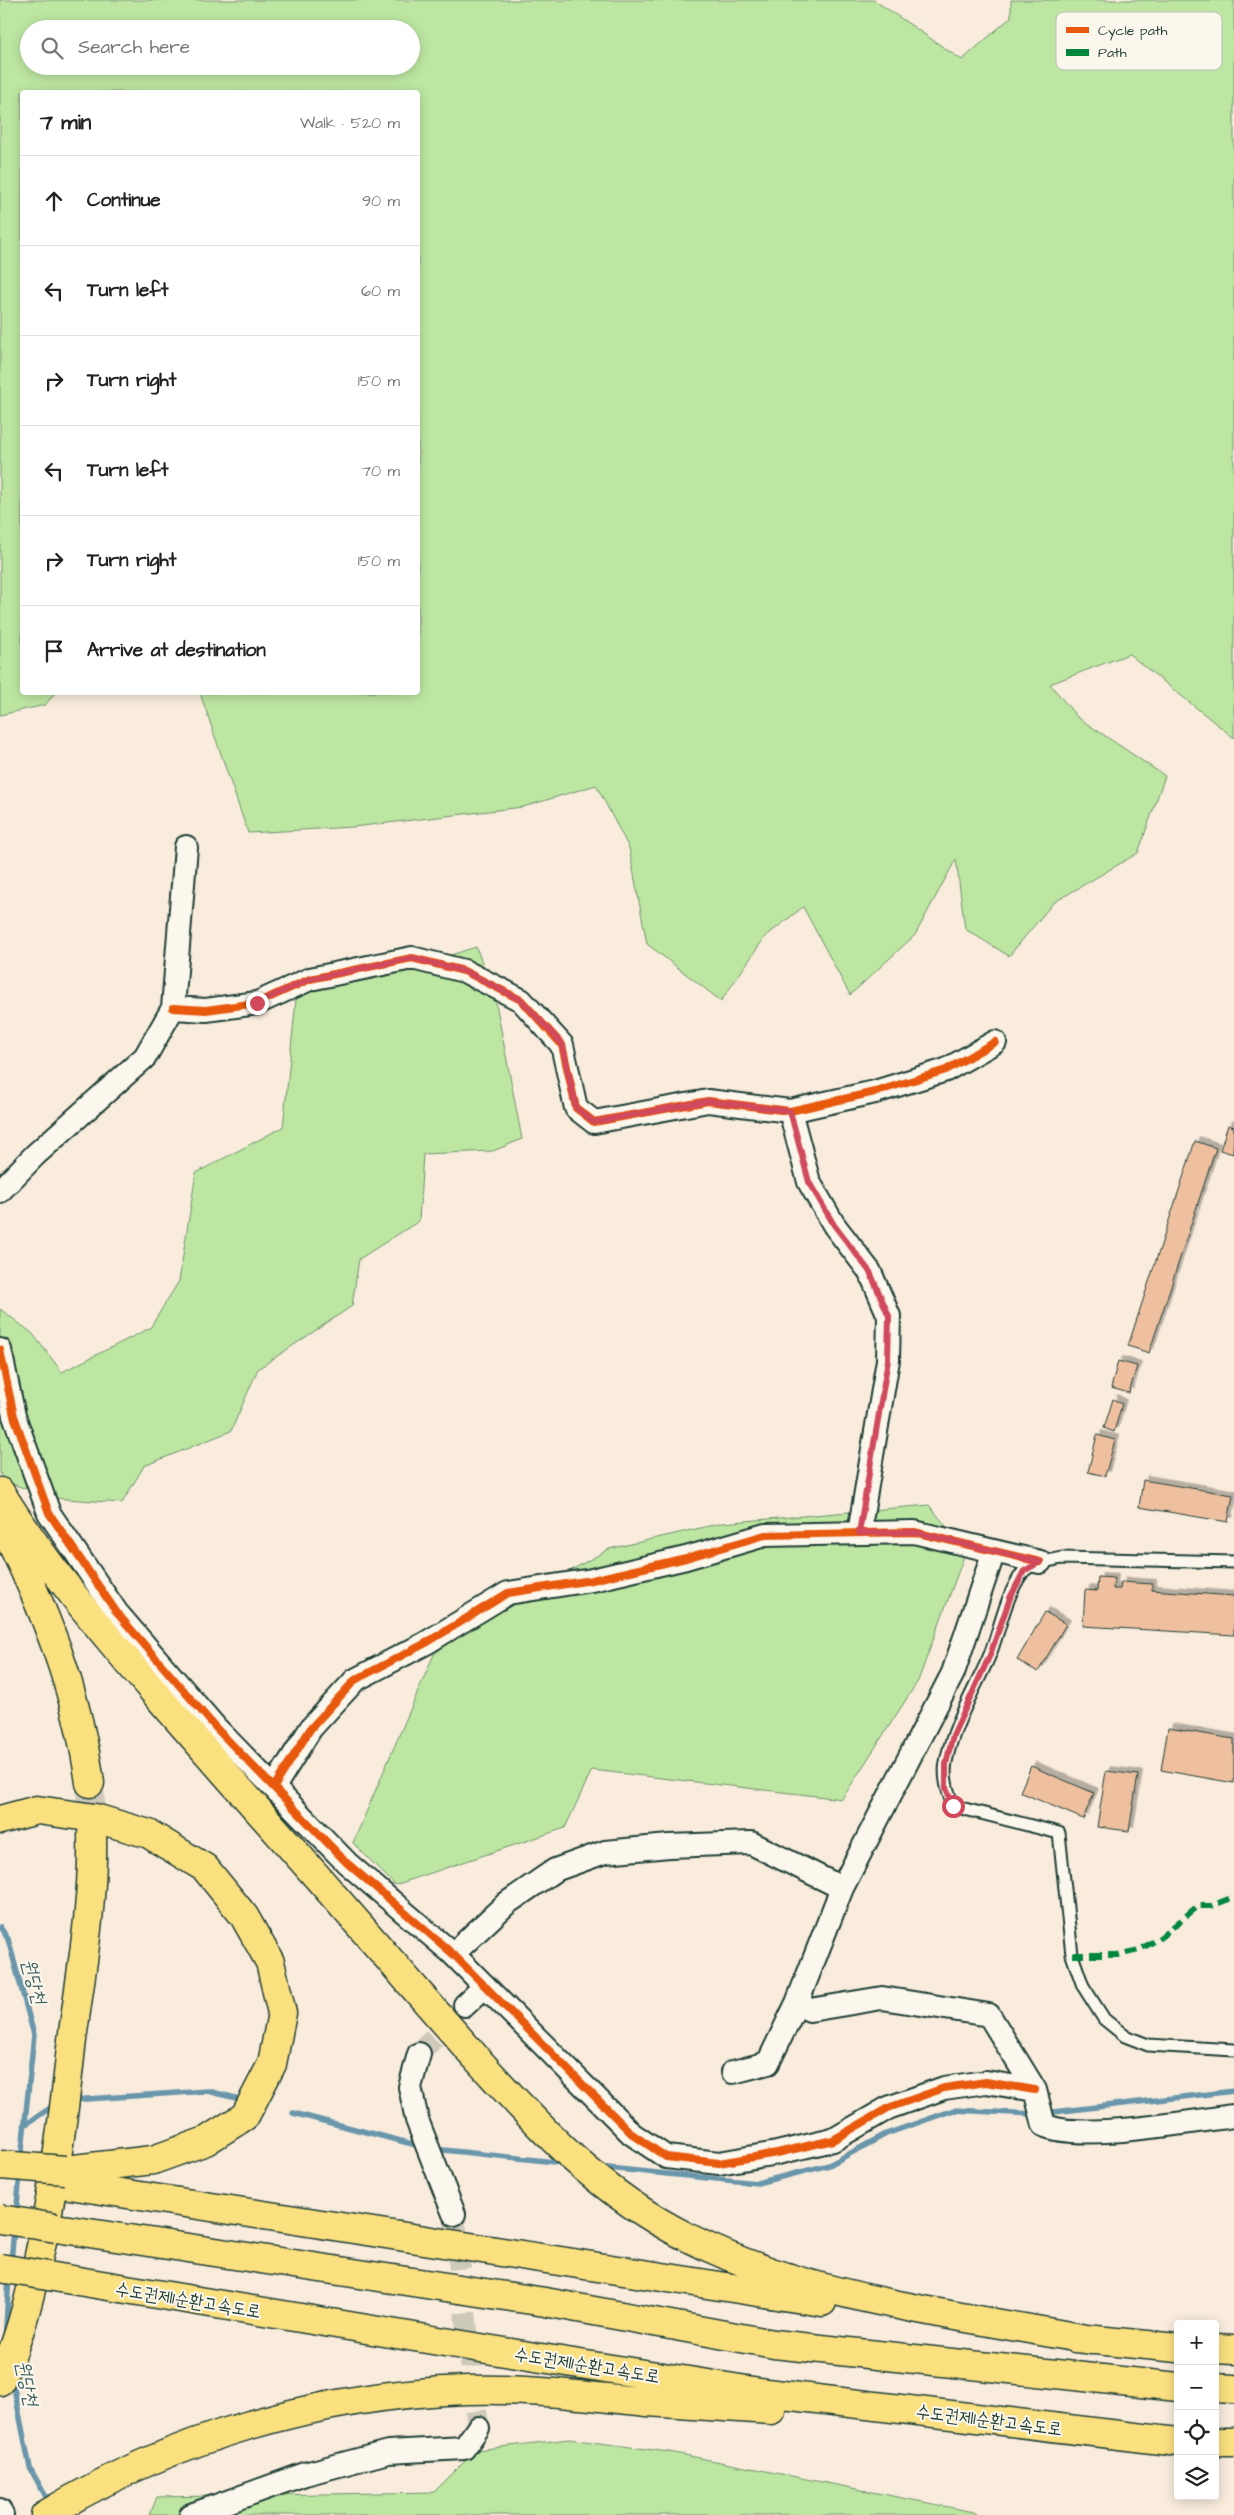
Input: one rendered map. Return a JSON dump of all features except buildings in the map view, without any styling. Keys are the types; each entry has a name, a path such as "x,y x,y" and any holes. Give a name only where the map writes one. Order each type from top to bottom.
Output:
{"highway":[{"path":"0,1492 38,1550 86,1614 526,2113 562,2150 600,2183 659,2223 740,2262 835,2291 1092,2340"},
{"path":"0,1520 44,1612 60,1655 75,1704 90,1783"},
{"path":"0,1820 37,1810 94,1818 149,1834 205,1868 244,1916 270,1962 282,2014 272,2064 245,2116 206,2141 153,2160 64,2177"},
{"path":"0,2381 17,2338 31,2291 50,2209 63,2124 90,1906 92,1833"},
{"path":"0,2166 650,2277 1024,2332 1174,2348"},
{"path":"0,2219 545,2302 774,2344 1174,2387"},
{"name":"수도권제1순환고속도로","path":"0,2268 535,2357 766,2393 1055,2429 1174,2442"},
{"path":"1219,2349 1234,2350"},
{"path":"1219,2388 1234,2389"},
{"path":"44,2515 133,2468 218,2435 285,2416 356,2401 467,2390 559,2392 648,2402 1055,2429"},
{"path":"1219,2442 1234,2442"}],"street":[{"path":"0,1191 35,1155 146,1056 173,1008 186,847"},
{"path":"173,1008 206,1010 257,1003 310,979 412,958 464,971 521,1000 562,1044 576,1108 594,1122 708,1101 790,1111 875,1092 946,1070 996,1042"},
{"path":"790,1111 809,1182 834,1225 870,1272 889,1316 888,1360 859,1533"},
{"path":"0,1350 14,1416 49,1514 117,1612 216,1728 347,1862 453,1954 632,2134 666,2157 719,2163 777,2153 833,2140 888,2108 944,2088 986,2082 1036,2095"},
{"path":"274,1787 311,1728 354,1680 426,1643 508,1593 592,1580 686,1558 765,1535 914,1532 1040,1562"},
{"path":"733,2072 768,2063 798,2003 842,1888 954,1673 994,1551"},
{"path":"453,1954 507,1903 554,1870 606,1852 669,1846 751,1844 842,1888"},
{"path":"465,2005 485,1986"},
{"path":"798,2003 810,2010 882,1998 989,2015 1036,2095 1044,2125 1055,2131 1094,2132 1234,2116"},
{"path":"419,2054 410,2087 416,2120 454,2214"},
{"path":"191,2515 305,2474 388,2452 464,2448 478,2428"},
{"path":"0,2510 2,2515"}],"lane":[{"path":"1234,1562 1062,1558 1040,1562 1024,1571 1010,1598 990,1655 953,1735 946,1764 946,1788 953,1806 1059,1833 1072,1956 1084,1986 1110,2025 1125,2036 1148,2045 1234,2050"}],"green space":[{"path":"0,0 874,0 962,60 1011,17 1011,0 1234,0 1234,738 1129,654 1050,684 1077,717 1165,776 1138,853 1053,903 1009,956 965,929 956,859 915,935 850,995 803,907 765,937 721,1001 647,944 629,848 596,785 523,807 353,827 248,833 201,695 420,695 420,90 20,90 20,695 53,695 45,705 0,715"},
{"path":"476,947 494,993 522,1139 493,1151 423,1154 419,1221 359,1259 352,1306 258,1369 231,1431 144,1466 122,1503 52,1498 4,1481 0,1473 0,1309 32,1333 62,1372 150,1328 179,1281 196,1173 283,1127 297,990 387,975"},
{"path":"929,1505 966,1551 918,1681 842,1799 592,1770 565,1828 395,1885 353,1843 434,1654 466,1629 609,1549 722,1523"},
{"path":"569,2439 669,2452 974,2512 978,2515 150,2515 157,2497 434,2492 476,2450"}],"waterway":[{"name":"원당천","path":"0,1927 8,1939 34,2035 21,2160"},
{"path":"72,2100 208,2091 236,2098"},
{"path":"1045,2113 1234,2091"},
{"path":"25,2125 56,2104"},
{"path":"598,2167 757,2183 829,2165 886,2134 954,2110 1036,2114"},
{"path":"293,2113 420,2146"},
{"path":"434,2149 564,2163"},
{"name":"원당천","path":"16,2215 20,2175"},
{"name":"원당천","path":"11,2262 14,2229"},
{"name":"원당천","path":"5,2342 9,2277"},
{"name":"원당천","path":"12,2378 30,2468 50,2504"}],"tunnel":[{"path":"90,1783 92,1833"},
{"path":"419,2054 465,2005"},
{"path":"454,2214 478,2428"}],"marked path":[{"path":"1072,1955 1117,1955 1139,1950 1161,1937 1198,1906 1211,1906 1234,1897"}],"cycle path":[{"path":"173,1008 206,1010 257,1003 310,979 412,958 464,971 521,1000 562,1045 576,1108 594,1122 708,1101 790,1111 875,1092 946,1070 995,1042"},
{"path":"0,1350 14,1416 49,1513 117,1613 216,1728 347,1863 453,1954 632,2134 666,2157 719,2163 777,2153 833,2140 888,2108 944,2088 986,2082 1035,2090"},
{"path":"274,1787 311,1728 355,1680 426,1643 508,1593 592,1580 686,1558 765,1535 914,1532 1040,1562"}],"route":[{"path":"257,1003 310,979 412,958 464,971 521,1000 562,1044 576,1108 594,1122 708,1101 790,1111 809,1182 834,1225 870,1272 889,1316 888,1360 859,1533 914,1532 1040,1562 1024,1571 1010,1598 990,1655 953,1735 946,1764 946,1788 953,1806"}]}
